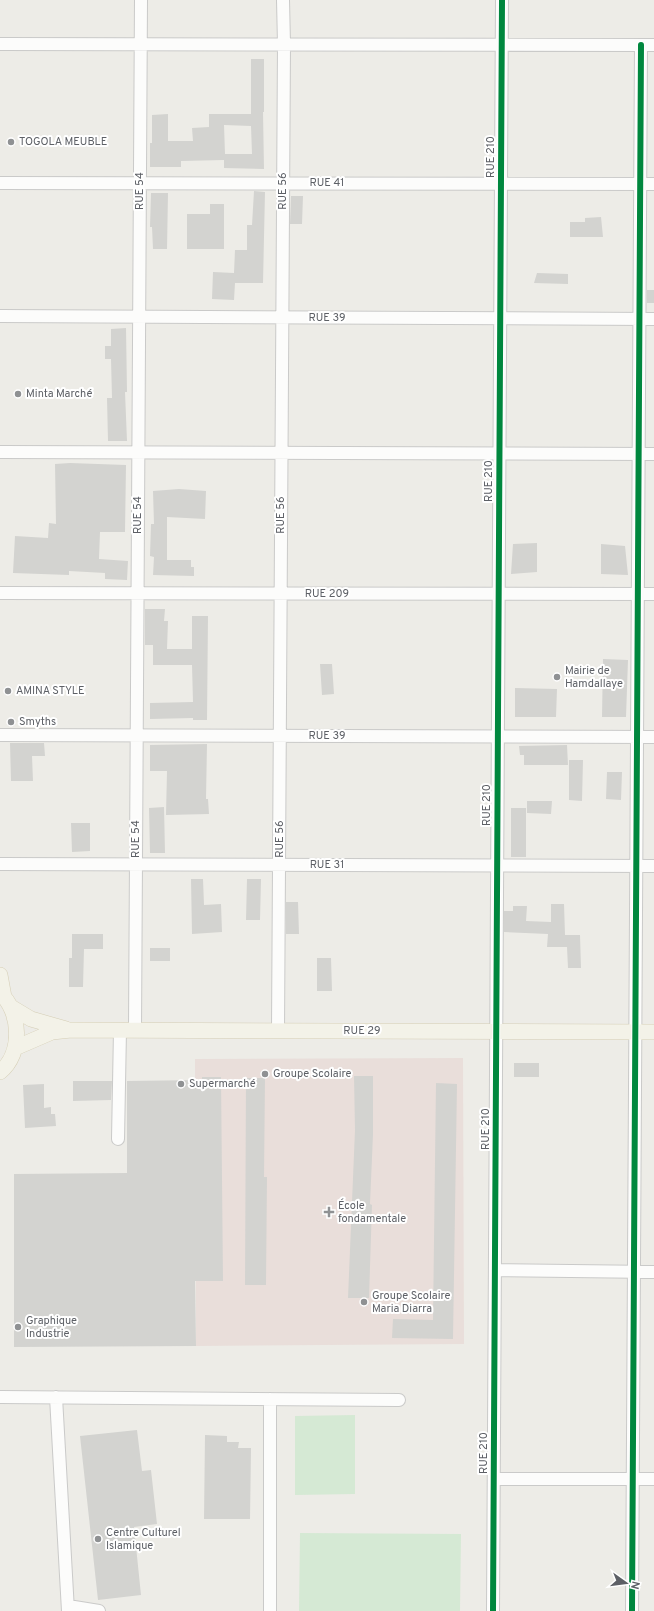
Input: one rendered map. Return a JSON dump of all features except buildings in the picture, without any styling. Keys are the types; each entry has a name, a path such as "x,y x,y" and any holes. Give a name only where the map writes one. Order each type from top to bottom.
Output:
{"main road":[{"path":"0,975 5,999 17,1027 15,1048 10,1060 1,1073"},
{"name":"RUE 29","path":"5,999 31,1019 70,1030"},
{"name":"RUE 29","path":"15,1048 52,1032 70,1030 654,1032"}],"street":[{"name":"RUE 54","path":"135,1031 141,0"},
{"name":"RUE 56","path":"278,1031 283,317 283,0"},
{"name":"RUE 210","path":"493,1611 502,0"},
{"path":"0,44 654,45"},
{"path":"632,1611 641,45"},
{"name":"RUE 41","path":"0,182 654,184"},
{"name":"RUE 39","path":"0,316 654,319"},
{"path":"0,452 654,454"},
{"name":"RUE 209","path":"0,593 654,594"},
{"name":"RUE 39","path":"0,735 654,737"},
{"name":"RUE 31","path":"0,864 654,866"},
{"path":"118,1139 120,1030"},
{"path":"495,1270 654,1272"},
{"path":"0,1397 399,1400"},
{"path":"56,1398 68,1608 98,1611"},
{"path":"270,1399 270,1611"},
{"path":"494,1479 654,1479"}],"shaded area":[{"name":"École fondamentale","path":"463,1058 464,1344 196,1346 195,1059"}],"green space":[{"path":"355,1415 355,1494 295,1495 295,1416"},
{"path":"300,1533 461,1534 460,1611 299,1611"}],"cycle path":[{"path":"493,1611 502,0"},
{"path":"632,1611 641,45"}],"place":[{"name":"TOGOLA MEUBLE","path":"11,142"},
{"name":"Minta Marché","path":"18,394"},
{"name":"Mairie de Hamdallaye","path":"557,677"},
{"name":"AMINA STYLE","path":"8,691"},
{"name":"Smyths","path":"11,722"},
{"name":"Groupe Scolaire","path":"265,1074"},
{"name":"Supermarché","path":"181,1084"},
{"name":"École fondamentale","path":"329,1212"},
{"name":"Groupe Scolaire Maria Diarra","path":"364,1302"},
{"name":"Graphique Industrie","path":"18,1327"},
{"name":"Centre Culturel Islamique","path":"98,1539"}]}
